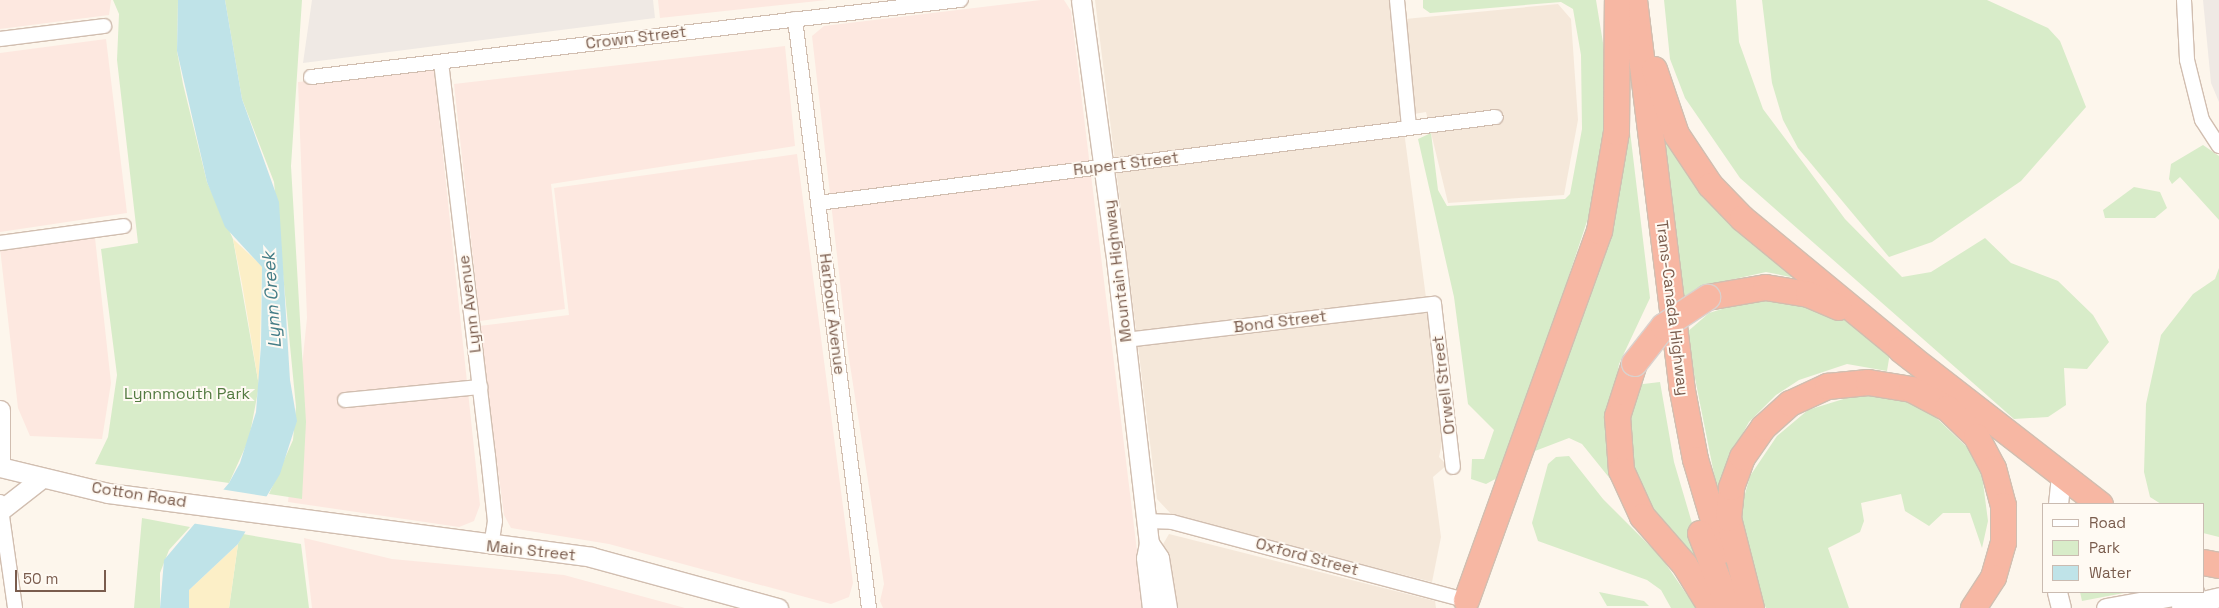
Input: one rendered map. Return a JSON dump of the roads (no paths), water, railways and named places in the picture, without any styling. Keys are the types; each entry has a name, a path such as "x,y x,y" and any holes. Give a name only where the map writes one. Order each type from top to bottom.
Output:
{"highway":[{"path":"1464,604 1599,231 1616,132 1618,0"},
{"name":"Trans-Canada Highway","path":"1618,0 1672,424 1690,501 1729,608"},
{"path":"1636,0 1668,113 1699,171 1742,218 1913,359 2099,503"},
{"name":"Trans-Canada Highway","path":"1636,0 1687,421 1716,534 1745,608"},
{"path":"1711,608 1684,564 1642,516 1621,470 1617,416 1634,363 1663,326 1707,297 1765,288 1808,294 1845,310 1913,359"},
{"path":"1751,608 1728,518 1731,487 1742,457 1763,427 1790,403 1827,386 1868,382 1911,389 1947,408 1976,436 1993,468 2003,505 2003,542 1993,577 1973,608"},
{"path":"2204,562 2219,565"}],"main road":[{"name":"Mountain Highway","path":"1081,0 1105,167 1126,340 1149,543 1146,558 1152,608"},
{"path":"0,410 0,468"},
{"name":"Cotton Road","path":"0,468 108,493 278,517"},
{"path":"2058,503 2061,474"},
{"path":"1,506 42,478"},
{"name":"Main Street","path":"278,517 491,547 591,557 778,608"},
{"name":"Mountain Highway","path":"1149,543 1159,558 1167,608"},
{"path":"2204,590 2219,586"},
{"path":"2057,593 2061,608"},
{"path":"2106,608 2189,593"},
{"path":"2172,608 2219,597"}],"street":[{"name":"Crown Street","path":"312,77 960,0"},
{"path":"1397,0 1409,126"},
{"path":"2184,0 2187,60 2202,120 2219,146"},
{"name":"Harbour Avenue","path":"795,20 869,608"},
{"path":"0,39 104,26"},
{"name":"Lynn Avenue","path":"441,62 494,521 491,547"},
{"name":"Rupert Street","path":"818,203 1409,126 1434,125 1496,117"},
{"path":"0,243 124,226"},
{"name":"Bond Street","path":"1126,340 1434,304"},
{"name":"Orwell Street","path":"1434,304 1454,467"},
{"path":"345,400 480,387"},
{"path":"1,506 15,608"},
{"name":"Oxford Street","path":"1146,521 1172,522 1464,604"}],"water":[{"name":"Lynn Creek","path":"178,0 225,0 242,99 279,202 290,380 297,421 280,474 238,544 189,590 189,608 160,608 164,560 229,483 240,463 256,412 261,345 262,267 225,227 207,182 177,51"}],"park label":[{"name":"Lynnmouth Park","path":"187,394"}]}
